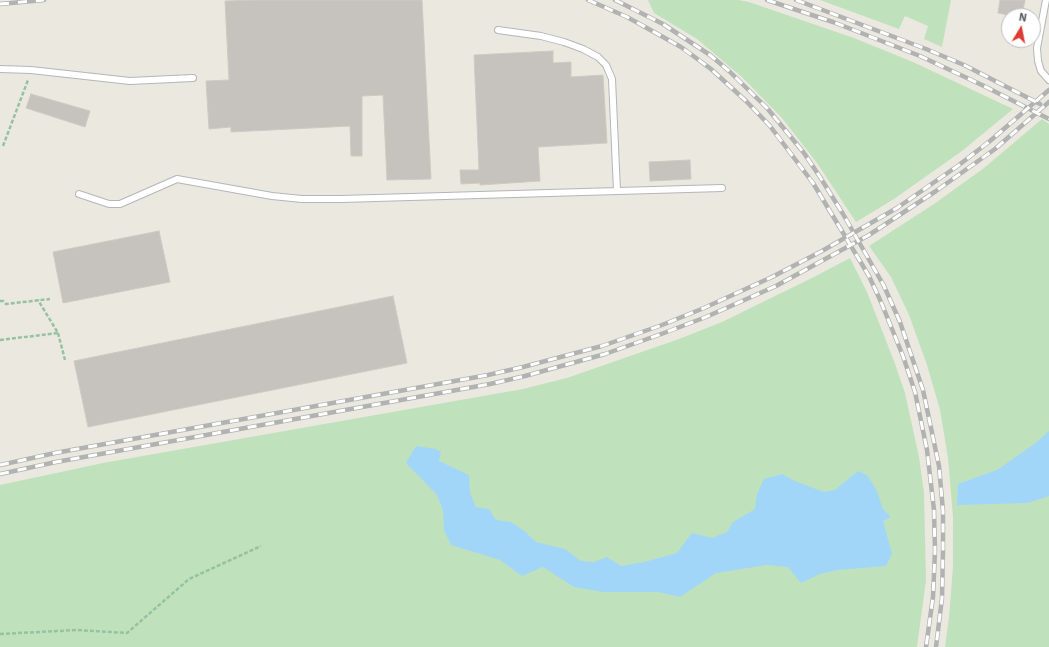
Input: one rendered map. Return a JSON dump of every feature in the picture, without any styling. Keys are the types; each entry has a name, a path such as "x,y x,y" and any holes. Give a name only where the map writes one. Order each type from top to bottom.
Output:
{"lane":[{"path":"1046,0 1037,48 1041,72 1049,80"},
{"path":"498,30 541,36 564,42 583,49 598,57 606,65 612,79 616,191"},
{"path":"0,69 31,70 130,80 193,78"},
{"path":"79,194 109,204 120,204 177,179 272,196 302,199 722,188"}],"path":[{"path":"2,146 31,70"},
{"path":"0,301 3,300 6,304 50,299"},
{"path":"38,300 58,333 65,360"},
{"path":"0,340 58,333"},
{"path":"0,634 77,630 126,633 189,579 261,546"}],"green space":[{"path":"648,0 739,0 749,2 854,38 913,62 1013,109 962,151 894,199 856,222 817,163 782,118 743,78 697,39 654,13"},
{"path":"820,0 951,0 942,47 924,39 928,26 905,16 899,29"},
{"path":"1042,119 1049,124 1049,647 945,647 953,567 953,517 948,458 940,410 927,365 909,315 891,277 869,246 934,204 984,168"},
{"path":"850,258 867,292 894,361 905,393 919,457 924,493 926,580 917,647 0,647 0,485 103,463 523,389 567,378 679,339 722,322"}],"water":[{"path":"1049,431 1049,496 1028,503 957,505 958,484 997,470 1037,442"},
{"path":"416,446 436,449 441,452 439,461 469,475 470,493 476,507 489,509 496,520 511,522 523,530 536,542 565,549 581,561 594,562 607,557 621,566 644,562 677,553 692,533 712,538 727,532 733,522 755,509 757,494 764,479 782,474 795,481 824,492 835,490 858,471 867,475 876,489 883,509 891,517 883,521 892,554 886,566 838,570 820,574 801,583 788,567 767,565 716,573 680,597 658,592 603,592 574,587 543,567 522,576 500,560 451,545 444,530 443,510 437,495 406,463"}],"building":[{"path":"422,0 431,179 387,180 383,95 362,96 362,156 351,156 350,126 231,132 231,127 209,129 206,81 229,80 225,1"},
{"path":"1000,0 1025,0 1024,8 1001,8 1001,14 998,13"},
{"path":"553,51 553,63 571,62 571,77 603,75 607,143 538,147 540,181 480,185 480,183 461,184 460,170 479,170 474,55"},
{"path":"31,94 90,111 85,127 26,108"},
{"path":"690,160 691,179 650,181 649,162"},
{"path":"159,231 170,282 63,303 53,252"},
{"path":"393,296 407,363 88,427 74,361"}],"railway":[{"path":"0,4 44,0"},
{"path":"588,0 627,17 681,47 711,69 746,101 770,126 813,183 869,276 903,356 915,392 927,450 934,510 935,551 933,597 926,647"},
{"path":"615,0 663,24 710,55 729,71 767,108 804,153 820,177 884,286 900,322 923,390 939,466 943,511 943,551 942,598 936,647"},
{"path":"767,0 833,22 920,56 1049,119"},
{"path":"796,0 926,49 964,65 1040,104"},
{"path":"0,465 55,453 488,375 602,346 662,325 704,308 772,277 822,251 897,208 959,165 990,141 1049,90"},
{"path":"0,474 56,462 490,384 605,354 706,317 776,286 869,235 936,191 995,149 1049,102"}]}
